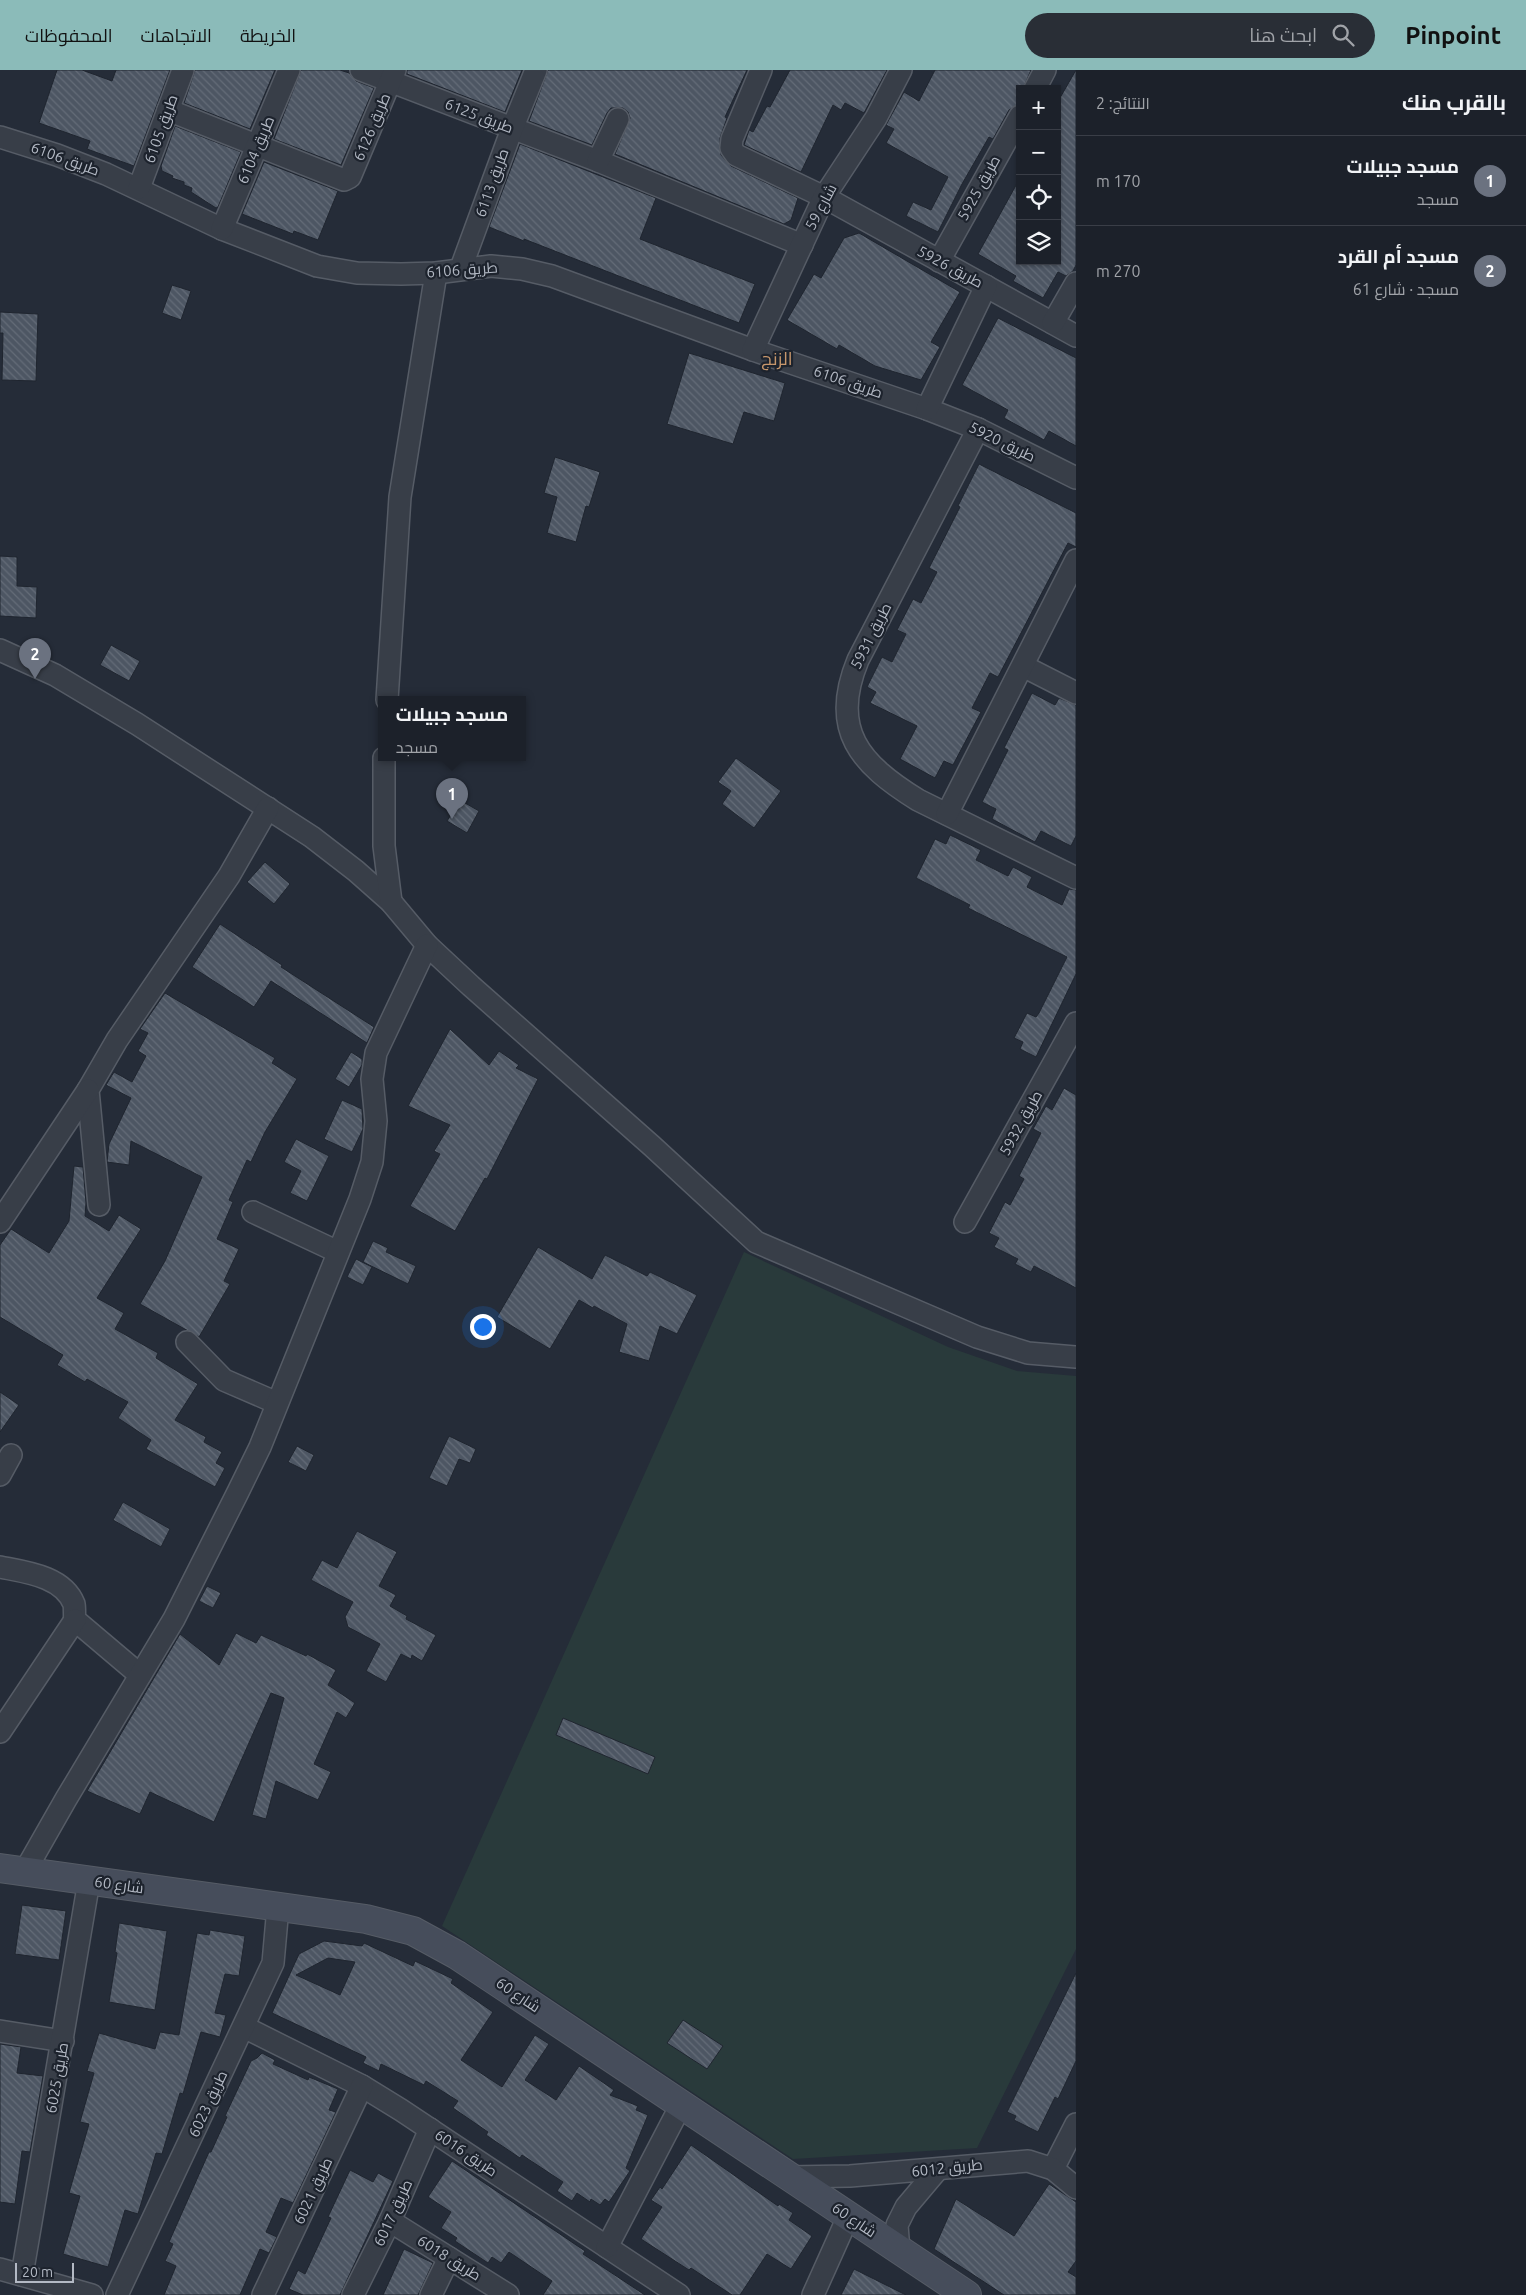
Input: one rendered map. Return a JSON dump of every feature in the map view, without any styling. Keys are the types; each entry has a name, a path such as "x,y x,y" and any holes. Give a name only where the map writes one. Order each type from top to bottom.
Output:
{"street":[{"name":"طريق 6105","path":"139,188 183,70"},
{"name":"طريق 6104","path":"222,229 289,70"},
{"name":"طريق 6125","path":"360,70 393,76 512,128 598,161 802,245"},
{"name":"طريق 6113","path":"461,268 512,128 536,70"},
{"name":"طريق 5926","path":"761,70 732,139 731,148 736,155 824,197 1076,336"},
{"name":"شارع 59","path":"753,350 824,197 876,118 901,70"},
{"path":"1037,85 1045,70"},
{"name":"طريق 6126","path":"259,145 344,180 350,177 393,76"},
{"path":"168,110 259,145"},
{"path":"598,161 618,119"},
{"name":"طريق 5925","path":"939,261 1016,123"},
{"name":"طريق 6106","path":"0,137 57,154 139,188 222,229 318,266 357,273 436,273 461,268 491,266 522,269 552,276 753,350 927,409"},
{"path":"387,696 400,497 436,273"},
{"path":"1053,323 1076,283"},
{"path":"927,409 986,286"},
{"name":"طريق 5920","path":"927,409 978,429 1076,478"},
{"name":"طريق 5931","path":"978,429 858,660 848,683 846,708 849,732 876,768 896,786 947,814 1076,878"},
{"path":"947,814 1076,560"},
{"path":"0,650 55,675 137,724 312,837 356,871 391,902 427,945 652,1146 756,1242 977,1337 1028,1353 1076,1357"},
{"path":"1023,666 1076,693"},
{"path":"384,761 384,846 391,902"},
{"path":"0,1222 88,1090 117,1040 229,876 268,808"},
{"path":"13,1870 66,1799 174,1619 260,1447 360,1199 372,1162 376,1121 372,1080 376,1053 427,945"},
{"name":"طريق 5932","path":"965,1222 1076,1023"},
{"path":"88,1090 98,1205"},
{"path":"253,1212 338,1252"},
{"path":"187,1342 224,1380 278,1403"},
{"path":"0,1475 11,1455"},
{"path":"0,1568 42,1575 62,1588 74,1604 74,1620 0,1732"},
{"path":"74,1620 140,1675"},
{"name":"شارع 60","path":"13,1870 366,1919 413,1932 457,1955 967,2295"},
{"name":"طريق 6025","path":"22,2275 89,1881"},
{"name":"طريق 6023","path":"117,2295 273,1963 278,1907"},
{"name":"طريق 6016","path":"244,2027 362,2086 430,2129 678,2295"},
{"path":"0,2031 63,2041"},
{"name":"طريق 6021","path":"263,2295 362,2086"},
{"path":"607,2247 681,2105"},
{"path":"1076,2124 1053,2169 1076,2188"},
{"name":"طريق 6017","path":"353,2295 390,2222 430,2129"},
{"name":"طريق 6012","path":"789,2176 850,2176 1028,2162 1053,2169"},
{"path":"899,2250 898,2225 906,2207 938,2169"},
{"path":"813,2295 848,2217"},
{"name":"طريق 6018","path":"390,2222 508,2295"},
{"path":"432,2295 449,2258"},
{"path":"0,2268 92,2295"}],"shaded area":[{"path":"744,1252 948,1347 1017,1371 1076,1376 1076,1949 977,2148 793,2159 442,1926"}],"building":[{"path":"57,70 82,70 112,81 116,70 170,70 134,166 87,149 90,141 39,123"},
{"path":"195,70 275,70 250,129 184,103"},
{"path":"301,70 340,70 349,73 356,81 374,88 341,165 274,139"},
{"path":"407,70 522,70 505,112 407,74"},
{"path":"548,70 747,70 725,117 727,118 720,138 721,155 731,166 798,198 791,220 784,224 615,154 630,118 628,112 623,108 611,108 592,145 529,121"},
{"path":"790,70 887,70 864,113 845,103 841,110 833,105 801,172 744,145 749,130 753,132 767,106 770,107"},
{"path":"935,70 1031,70 1025,85 1016,85 1016,106 1009,110 993,139 989,137 962,184 938,232 906,216 913,202 931,210 948,177 886,143 894,129 886,125 904,92 919,101"},
{"path":"1076,70 1076,265 1073,271 1066,276 1058,272 1043,298 1013,281 1016,276 978,254 1016,185 1016,265 1061,265 1061,96"},
{"path":"175,126 241,152 218,207 216,208 191,192 192,188 184,185 184,182 172,178 173,176 162,171 161,166"},
{"path":"520,144 656,198 640,239 755,284 739,323 489,227"},
{"path":"264,162 338,191 318,240 294,231 293,234 242,214"},
{"path":"859,233 960,292 931,342 940,347 921,380 875,366 839,345 837,349 787,320 814,274 821,278 844,238"},
{"path":"172,285 191,291 181,320 162,313"},
{"path":"0,312 38,314 36,381 2,380 3,333 0,333"},
{"path":"998,318 1076,358 1076,446 1049,431 1044,440 1004,418 1008,410 962,385"},
{"path":"689,353 785,383 774,421 744,412 733,444 667,424"},
{"path":"555,457 600,472 589,507 586,506 576,542 547,533 557,497 544,493"},
{"path":"979,464 1076,513 1076,547 1068,543 998,677 990,673 972,708 981,712 953,765 944,761 935,778 900,759 917,726 870,703 876,692 867,687 882,657 892,662 906,634 897,630 913,599 921,603 937,572 929,568 960,507 958,506"},
{"path":"0,556 17,557 17,586 37,587 36,618 0,616"},
{"path":"111,645 140,661 129,681 100,665"},
{"path":"1032,693 1055,705 1059,698 1076,705 1076,836 1071,846 1041,831 1035,842 992,819 996,809 982,802 1008,750 1004,748"},
{"path":"736,758 781,791 754,828 722,804 731,791 718,782"},
{"path":"460,800 479,811 467,833 447,821"},
{"path":"950,835 981,850 976,860 1008,876 1013,867 1032,877 1027,887 1062,905 1069,889 1076,890 1076,974 1036,1057 1020,1049 1023,1042 1014,1038 1027,1013 1036,1017 1039,1013 1067,957 968,908 970,905 916,878 935,839 946,844"},
{"path":"265,862 290,884 274,904 247,882"},
{"path":"220,924 282,965 281,967 374,1027 367,1043 271,981 254,1007 192,967"},
{"path":"165,993 275,1058 272,1063 297,1079 265,1132 251,1162 247,1160 229,1200 233,1202 217,1239 239,1249 224,1281 230,1284 199,1337 140,1304 165,1261 202,1177 131,1141 129,1165 107,1162 109,1144 131,1098 106,1085 114,1072 132,1082 146,1056 138,1051 148,1033 140,1029"},
{"path":"450,1029 489,1065 499,1051 519,1065 516,1068 538,1079 487,1179 485,1178 455,1231 410,1206 440,1154 434,1151 450,1125 408,1106"},
{"path":"351,1052 362,1059 362,1065 349,1087 335,1079"},
{"path":"1064,1088 1076,1095 1076,1288 1034,1266 1031,1272 1015,1264 1018,1259 994,1247 999,1238 989,1233 1005,1202 1010,1205 1024,1179 1019,1176 1041,1133 1033,1129 1046,1106 1052,1110"},
{"path":"342,1100 362,1109 363,1129 352,1152 324,1139"},
{"path":"296,1139 329,1156 307,1201 290,1193 301,1171 284,1162"},
{"path":"74,1166 83,1167 86,1203 85,1216 109,1231 119,1215 141,1229 97,1298 124,1313 115,1329 158,1353 156,1358 198,1384 175,1420 206,1437 204,1442 222,1452 216,1463 225,1468 215,1487 146,1449 151,1440 118,1418 128,1402 87,1379 85,1382 57,1365 63,1355 0,1317 0,1245 11,1229 49,1253 69,1221"},
{"path":"373,1241 388,1248 386,1252 416,1266 408,1284 363,1262"},
{"path":"538,1247 592,1279 605,1255 647,1276 650,1272 697,1295 677,1334 660,1326 649,1361 619,1352 627,1324 579,1300 550,1349 497,1317"},
{"path":"356,1259 372,1267 363,1285 347,1277"},
{"path":"0,1392 19,1405 0,1432"},
{"path":"449,1436 476,1449 470,1463 459,1459 447,1486 429,1478"},
{"path":"297,1446 314,1455 306,1471 288,1462"},
{"path":"123,1502 170,1529 161,1547 113,1520"},
{"path":"357,1531 397,1552 379,1586 396,1595 390,1606 407,1616 406,1619 436,1635 422,1661 412,1655 411,1659 401,1654 386,1682 366,1671 380,1644 348,1627 345,1617 353,1602 311,1580 322,1560 337,1568"},
{"path":"207,1586 221,1593 213,1608 199,1601"},
{"path":"236,1633 256,1643 261,1635 306,1656 307,1654 336,1670 328,1685 355,1703 346,1718 337,1712 314,1764 331,1772 318,1800 276,1781 266,1819 252,1815 284,1698 271,1693 214,1822 150,1792 140,1814 87,1791 180,1634 219,1665"},
{"path":"563,1718 655,1757 648,1774 556,1735"},
{"path":"22,1905 66,1911 59,1960 15,1954"},
{"path":"119,1923 167,1931 155,2010 109,2002 117,1953 115,1952"},
{"path":"210,1930 245,1936 239,1976 225,1974 215,2013 226,2015 220,2037 201,2032 183,2094 180,2093 162,2154 156,2153 138,2214 125,2210 108,2267 63,2254 80,2196 69,2193 89,2124 80,2122 94,2073 87,2071 99,2033 155,2049 160,2032 179,2035 197,1933 209,1935"},
{"path":"324,1941 362,1946 364,1943 413,1966 415,1961 453,1979 451,1983 493,2012 461,2060 502,2087 535,2035 549,2044 525,2080 556,2100 579,2066 614,2090 610,2095 638,2106 636,2110 648,2115 626,2168 630,2171 609,2202 605,2199 600,2205 591,2199 590,2202 577,2193 572,2201 557,2191 563,2182 522,2155 520,2158 486,2135 488,2132 453,2108 458,2101 426,2081 424,2085 381,2064 379,2071 363,2063 366,2057 272,2013 299,1954","holes":["328,1958 355,1962 340,1995 296,1975"]},
{"path":"1076,1973 1076,2061 1058,2099 1055,2097 1038,2132 1014,2120 1016,2116 1007,2112"},
{"path":"683,2020 723,2046 707,2069 667,2043"},
{"path":"0,2044 21,2047 17,2073 43,2076 30,2152 22,2151 15,2204 0,2202"},
{"path":"262,2053 275,2060 273,2064 308,2080 309,2077 338,2089 329,2110 336,2112 293,2203 281,2198 266,2232 277,2237 269,2253 260,2249 240,2295 164,2295 176,2266 165,2261 173,2244 169,2242 251,2061"},
{"path":"691,2145 778,2206 779,2204 793,2213 789,2220 812,2236 791,2269 767,2254 740,2295 732,2295 691,2268 689,2270 641,2239 662,2207 651,2200 660,2187 662,2189"},
{"path":"452,2161 585,2251 583,2254 645,2295 543,2295 552,2281 509,2252 501,2263 492,2257 488,2263 455,2241 457,2238 441,2228 451,2212 428,2197"},
{"path":"350,2170 373,2182 378,2173 393,2181 340,2295 303,2295 289,2289 298,2270 305,2274 331,2218 328,2217"},
{"path":"1049,2184 1076,2202 1076,2261 1068,2272 1076,2277 1076,2295 1004,2295 934,2249 956,2199 1014,2236"},
{"path":"404,2249 433,2263 418,2295 383,2295"},
{"path":"854,2269 906,2295 841,2295"}],"place":[{"name":"مسجد أم القرد","path":"35,679"},
{"name":"مسجد جبيلات","path":"452,819"}],"district":[{"name":"الزنج","path":"777,359"}]}
